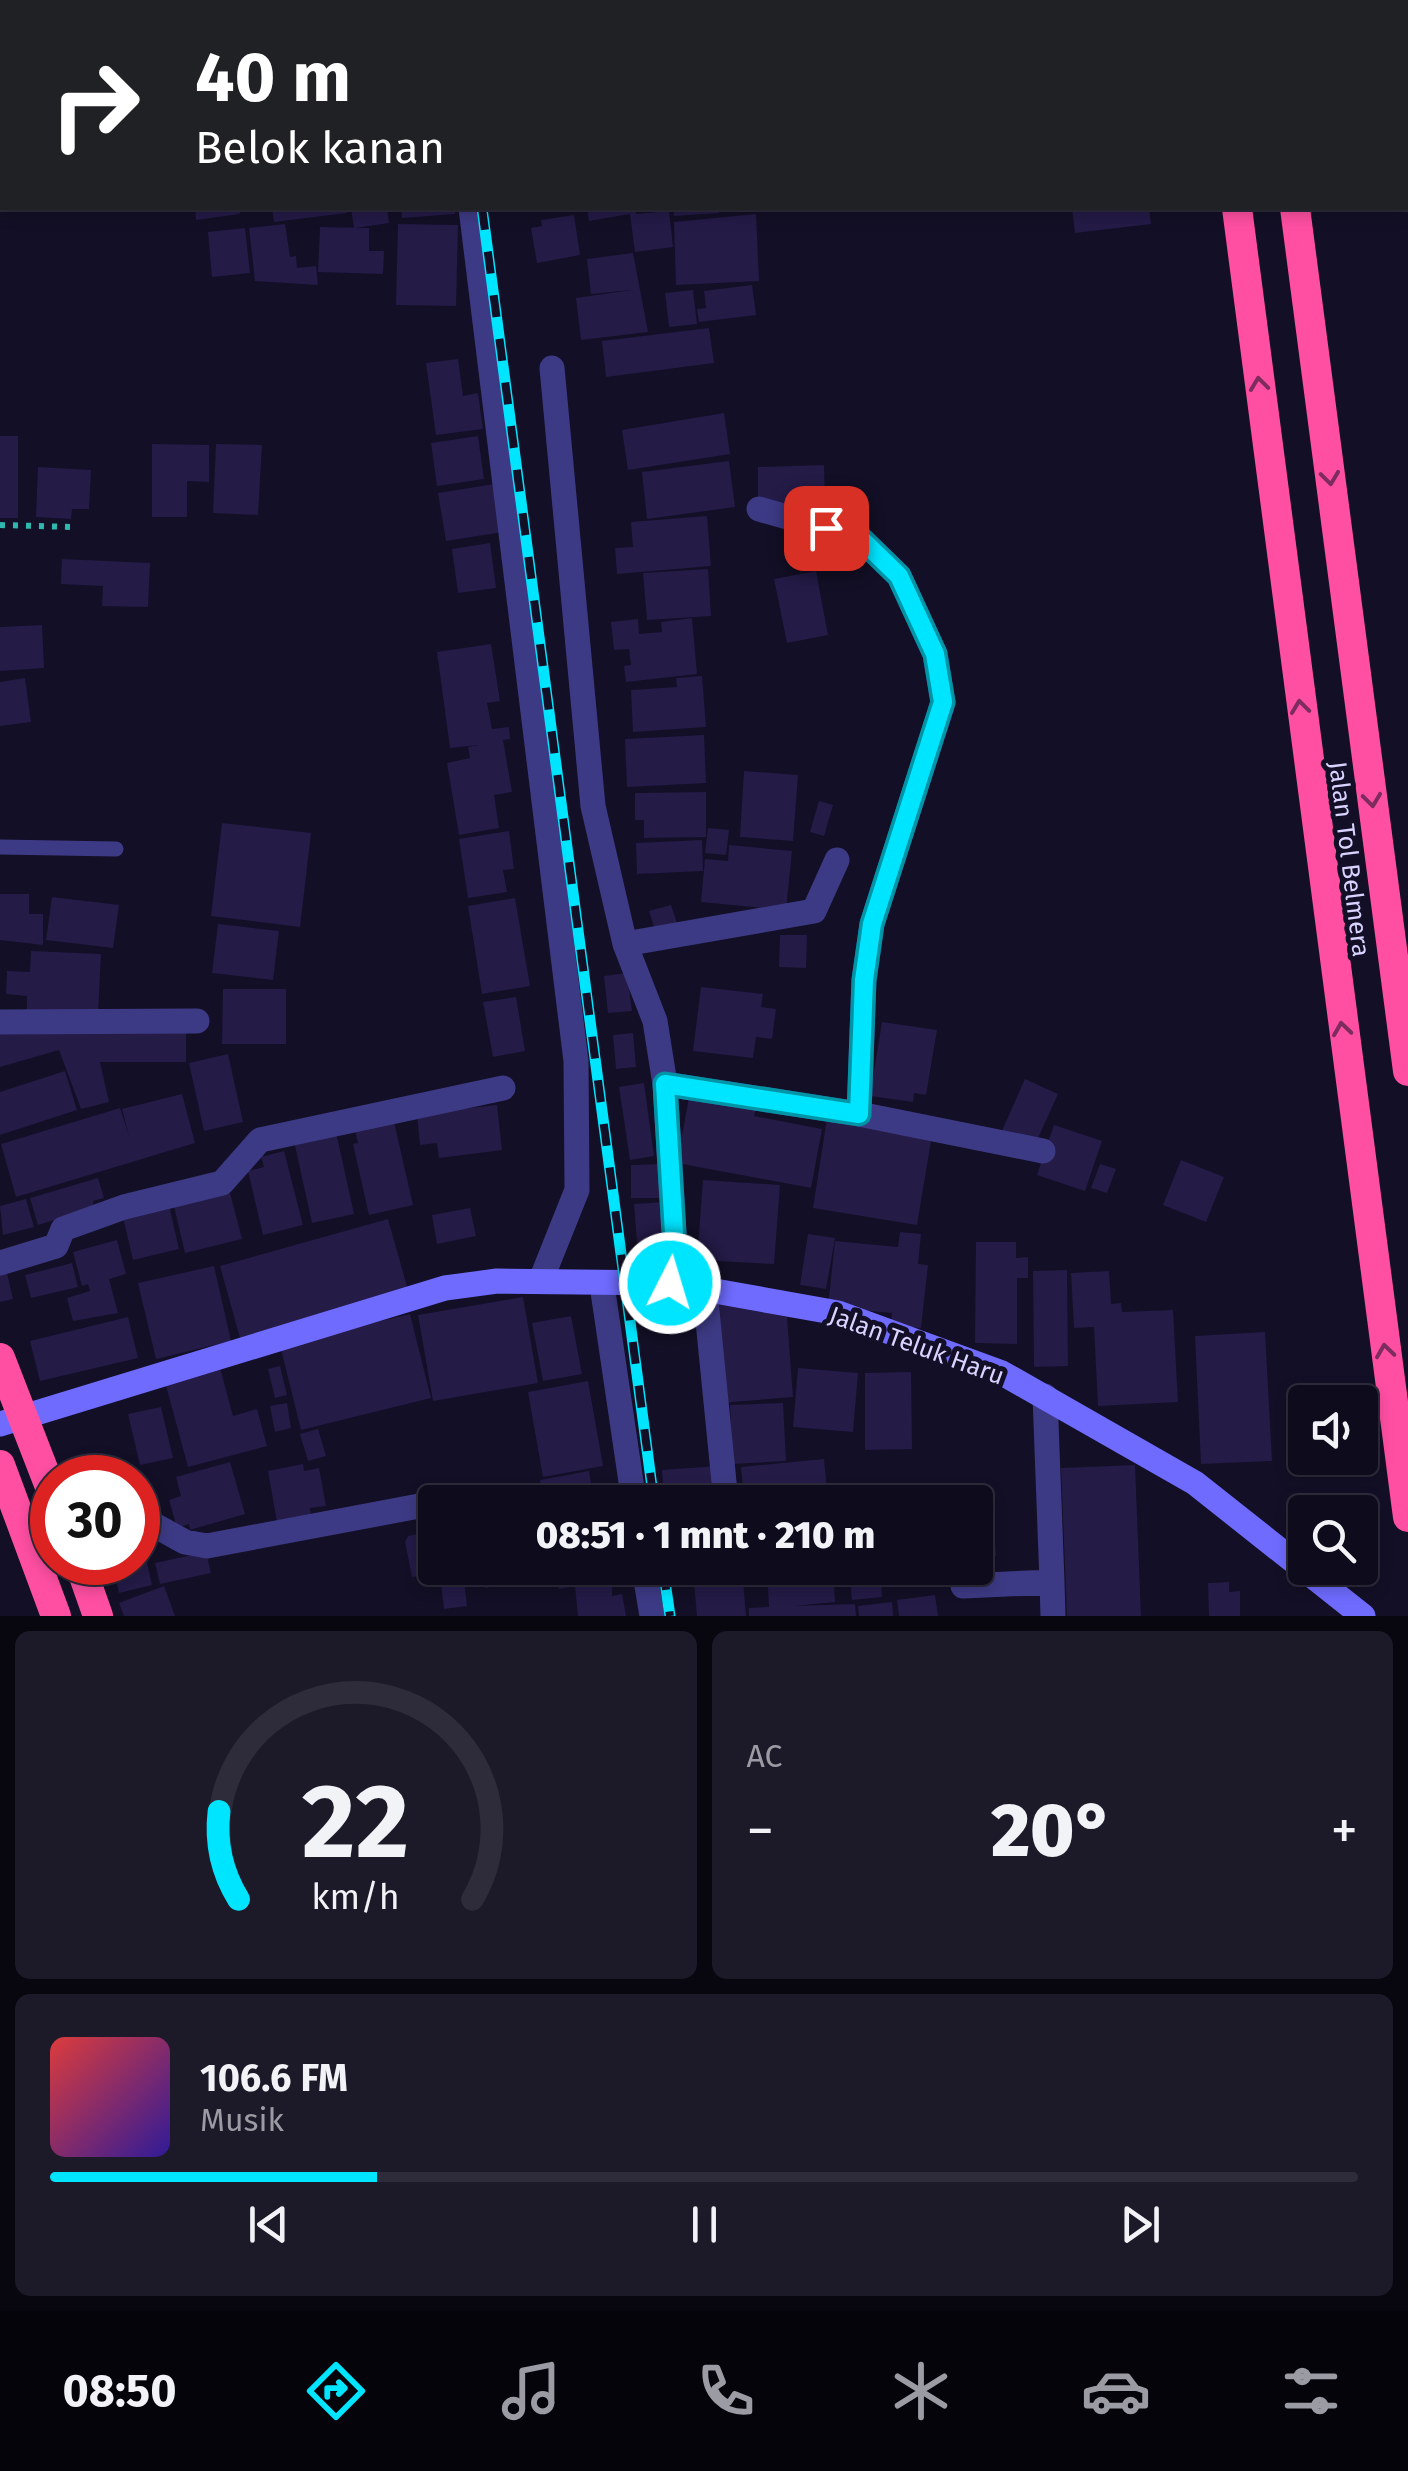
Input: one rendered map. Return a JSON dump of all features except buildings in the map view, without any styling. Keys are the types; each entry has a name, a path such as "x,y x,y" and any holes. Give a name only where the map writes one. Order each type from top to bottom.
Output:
{"highway":[{"name":"Jalan Tol Belmera","path":"1237,210 1408,1517"},
{"name":"Jalan Tol Belmera","path":"1295,210 1408,1071"},
{"path":"0,1358 12,1419 32,1455"},
{"path":"0,1465 83,1612"},
{"path":"81,1585 83,1612"}],"street":[{"path":"471,210 576,1060 577,1190 541,1280"},
{"path":"552,368 593,806 625,944 655,1021 665,1084 674,1233 670,1283"},
{"path":"758,509 860,538 899,576 935,654 943,702 872,924 864,980 859,1114"},
{"path":"625,944 814,912 837,860"},
{"path":"0,1022 197,1021"},
{"path":"665,1084 859,1114 1043,1151"},
{"path":"0,1263 56,1246 62,1230 124,1207 222,1183 260,1140 503,1088"},
{"name":"Jalan Teluk Haru","path":"12,1419 446,1288 541,1280 670,1283 838,1313 1002,1374 1195,1483 1338,1608 1363,1616"},
{"path":"602,1284 632,1485"},
{"path":"705,1291 724,1485"},
{"path":"1044,1396 1053,1616"},
{"path":"160,1528 185,1542 207,1546 418,1506"},
{"path":"963,1586 1052,1582"},
{"path":"647,1585 652,1616"}],"lane":[{"path":"0,847 116,849"}],"path":[{"path":"0,525 74,528"}],"railway":[{"path":"482,210 652,1485"},
{"path":"665,1585 670,1616"}],"route":[{"path":"670,1283 674,1233 665,1084 859,1114 864,980 872,924 943,702 935,654 899,576 860,538 826,528"}]}
